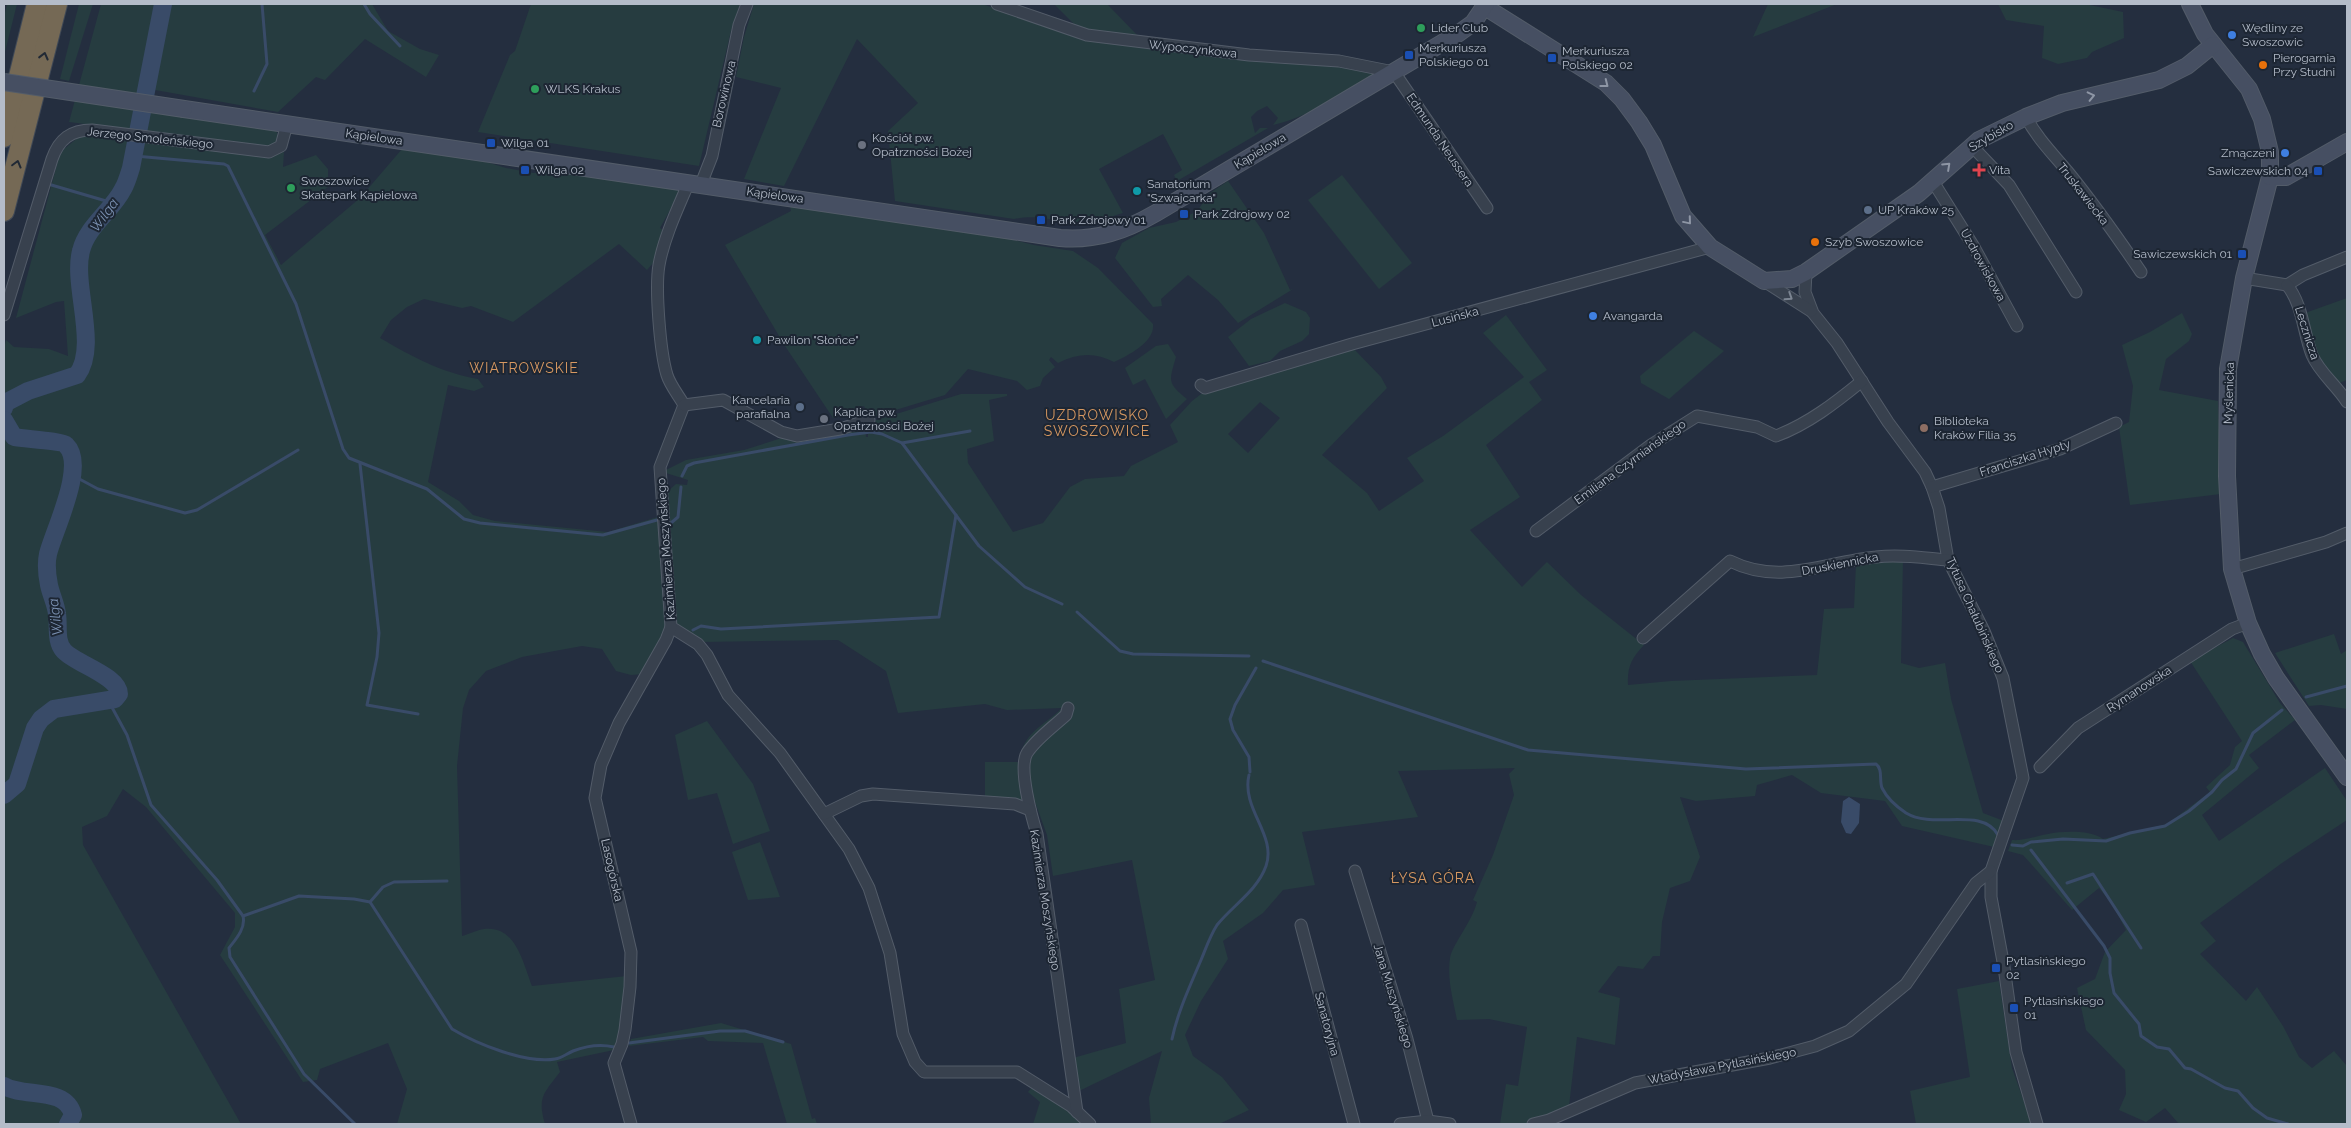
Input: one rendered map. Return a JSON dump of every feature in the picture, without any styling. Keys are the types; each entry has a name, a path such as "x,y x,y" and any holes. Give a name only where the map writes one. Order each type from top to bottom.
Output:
{"highway":[{"path":"4,137 37,4"},
{"path":"4,211 57,4"}],"street":[{"name":"Borowinowa","path":"695,183 712,156 740,25 747,4"},
{"name":"Wypoczynkowa","path":"996,4 1087,35 1249,56 1340,61 1394,72"},
{"name":"Myślenicka","path":"2191,4 2213,45 2240,77 2257,104 2268,139 2270,171 2244,278 2228,368 2227,476 2232,568 2248,623 2276,678 2347,777"},
{"name":"Kąpielowa","path":"4,82 1060,238 1091,238 1114,233 1140,222 1469,26 1486,5"},
{"name":"Tytusa Chałubińskiego","path":"1486,5 1606,83 1622,99 1653,145 1683,216 1710,247 1813,313 1838,343 1888,422 1926,472 1939,508 1948,560 1984,630 2003,678 2023,778 1990,871 1991,897 2004,967 2016,1052 2037,1124"},
{"name":"Szybisko","path":"1764,281 1792,279 1806,272 1919,193 1971,144 2026,117 2062,103 2159,80 2187,66 2213,45"},
{"name":"Edmunda Neussera","path":"1394,72 1487,208"},
{"name":"Truskawiecka","path":"2026,117 2050,153 2067,172 2122,244 2140,272"},
{"name":"Jerzego Smoleńskiego","path":"4,315 56,148 67,136 83,130 270,152 280,146 287,124"},
{"path":"2270,171 2286,177 2347,142"},
{"path":"1971,144 2009,185 2076,292"},
{"name":"Uzdrowiskowa","path":"1932,180 1974,247 2017,326"},
{"path":"695,183 666,243 659,265 658,278 661,341 667,377 684,405 724,400 781,432 797,436 840,429 869,420"},
{"name":"Lusińska","path":"1201,385 1205,388 1352,344 1710,247"},
{"path":"2244,278 2287,285 2303,275 2347,257"},
{"name":"Tytusa Chałubińskiego","path":"1806,272 1805,292 1813,313"},
{"name":"Lecznicza","path":"2287,285 2293,293 2299,309 2312,355 2347,402"},
{"name":"Emiliana Czyrniańskiego","path":"1536,531 1651,445 1697,416 1757,427 1776,436 1796,428 1836,403 1862,381"},
{"name":"Kazimierza Moszyńskiego","path":"684,405 660,467 671,627 698,644 707,655 728,694 780,753 849,849 869,888 890,953 903,1034 915,1062 924,1072 1016,1072 1046,1088 1090,1124"},
{"name":"Franciszka Hypty","path":"1932,487 2060,449 2116,423"},
{"path":"2232,568 2326,542 2347,533"},
{"name":"Druskiennicka","path":"1643,638 1730,561 1748,570 1794,573 1874,557 1900,555 1948,560"},
{"name":"Rymanowska","path":"2040,767 2078,728 2232,629 2248,623"},
{"name":"Lasogórska","path":"631,1124 614,1063 625,1030 630,987 631,952 595,798 601,765 619,723 666,640 671,627"},
{"name":"Kazimierza Moszyńskiego","path":"1068,708 1066,715 1032,746 1024,760 1030,810 1037,834 1077,1112"},
{"path":"824,814 854,799 873,794 1015,804 1030,810"},
{"name":"Jana Muszyńskiego","path":"1355,870 1407,1039 1428,1121"},
{"name":"Władysława Pytlasińskiego","path":"1533,1124 1549,1120 1635,1083 1770,1058 1815,1046 1849,1031 1906,984 1976,883 1990,871"},
{"name":"Sanatoryjna","path":"1301,924 1354,1124"},
{"path":"1400,1124 1428,1121 1450,1124"}],"green space":[{"path":"7,4 17,4 4,56 4,17"},
{"path":"79,4 93,4 69,81 60,79"},
{"path":"101,4 372,4 388,31 420,49 439,55 426,77 365,39 325,80 316,77 278,112 144,88 140,110 275,130 280,137 277,143 268,147 69,122"},
{"path":"531,4 740,4 731,31 699,166 478,132 510,55 515,51"},
{"path":"754,4 982,4 1087,38 1343,65 1376,73 1326,103 1287,121 1273,125 1278,118 1267,106 1257,111 1251,117 1255,133 1260,128 1268,128 1177,181 1174,175 1182,170 1163,134 1099,169 1123,213 1079,222 1034,217 1014,219 895,201 888,131 918,103 857,39 784,186 744,179 781,88 736,77 744,37"},
{"path":"1054,4 1107,4 1138,36 1079,29"},
{"path":"1768,4 1837,4 1753,37"},
{"path":"1998,4 2085,4 2123,12 2124,38 2092,52 2087,58 2058,64 2042,58 2044,26 2006,20"},
{"path":"80,136 167,144 268,158 284,152 283,167 316,155 328,169 328,187 265,235 281,265 360,198 402,149 483,161 533,173 563,172 677,189 679,194 660,228 663,230 654,262 647,270 619,244 513,322 471,306 462,308 424,299 407,307 391,320 380,338 439,368 478,379 484,387 474,391 448,385 428,482 459,501 473,515 495,521 608,532 661,516 667,625 644,674 631,675 616,671 602,649 582,646 522,657 486,671 469,690 463,708 457,766 462,936 484,929 495,929 504,933 517,947 532,986 627,976 619,1041 614,1050 557,1062 560,1072 546,1091 542,1101 545,1124 397,1124 407,1089 388,1043 320,1069 317,1080 303,1082 220,955 235,927 235,913 146,807 123,789 107,816 82,827 83,845 241,1124 4,1124 4,348 6,340 14,347 49,349 68,356 64,301 56,302 16,318 59,157 64,149"},
{"path":"1342,175 1412,263 1379,289 1308,200"},
{"path":"1228,181 1264,233 1290,290 1293,289 1238,323 1218,300 1188,275 1161,299 1162,306 1153,307 1115,258 1122,243 1149,228 1176,222 1197,211 1210,193"},
{"path":"790,206 1002,237 1034,245 1073,251 1098,268 1153,324 1153,331 1140,347 1114,362 1093,355 1086,355 1073,357 1058,363 1051,357 1049,360 1055,367 1043,378 1040,386 1027,390 1017,381 968,369 945,395 869,418 864,406 833,418 785,346 725,245 791,211"},
{"path":"2347,298 2347,380 2339,383 2316,355 2305,313"},
{"path":"1285,303 1306,312 1310,318 1309,334 1302,341 1280,351 1270,361 1249,366 1228,337 1251,319"},
{"path":"2182,313 2192,334 2189,341 2166,359 2159,390 2218,401 2221,494 2130,505 2119,427 2129,422 2133,386 2122,345 2150,332"},
{"path":"1506,315 1547,370 1529,382 1542,400 1486,445 1520,497 1470,530 1522,587 1547,562 1581,595 1644,645 1631,663 1628,673 1628,685 1671,681 1817,675 1824,609 1854,608 1856,564 1903,559 1901,663 1919,668 1945,663 1951,699 1983,813 2004,821 1994,847 1902,826 1885,801 1821,793 1792,775 1757,785 1755,796 1696,801 1680,797 1700,857 1690,881 1670,888 1662,922 1660,956 1653,956 1643,969 1618,966 1598,992 1620,998 1615,1045 1577,1037 1569,1106 1524,1124 1500,1124 1506,1084 1518,1086 1527,1027 1489,1019 1457,1020 1449,966 1452,952 1475,910 1477,902 1473,900 1493,855 1514,795 1509,774 1515,768 1398,771 1418,817 1302,832 1315,885 1283,890 1263,913 1223,941 1228,959 1201,1001 1185,1035 1193,1056 1222,1077 1249,1110 1219,1124 1151,1124 1149,1098 1162,1051 1079,1091 1073,1058 1126,1043 1119,989 1155,980 1132,860 1053,876 1047,835 1035,802 985,799 985,762 1021,762 1021,753 1024,745 1034,731 1062,708 1007,710 985,704 898,713 886,671 838,640 701,642 677,625 669,537 668,491 676,484 687,485 688,480 666,473 666,470 686,460 744,450 788,436 865,424 866,437 868,437 867,423 961,394 1007,394 1007,396 989,400 994,441 967,449 968,463 1013,532 1043,523 1070,487 1085,479 1124,476 1131,466 1178,442 1170,425 1192,401 1205,391 1354,349 1381,377 1387,388 1322,455 1367,493 1379,511 1424,481 1407,458 1443,436 1524,377 1483,333","holes":["1260,402 1280,418 1248,453 1228,434"]},
{"path":"1694,331 1724,351 1669,399 1641,383 1640,376"},
{"path":"1168,344 1176,357 1171,381 1176,389 1187,399 1166,419 1145,379 1133,385 1125,368 1156,346"},
{"path":"2334,634 2341,654 2347,650 2347,709 2321,705 2309,706 2275,653"},
{"path":"2233,638 2243,642 2280,703 2295,720 2249,755 2259,768 2202,815 2219,841 2325,768 2347,801 2347,820 2282,863 2200,923 2216,941 2200,954 2246,1001 2257,987 2283,1026 2299,1057 2312,1068 2334,1051 2347,1066 2347,1124 2179,1124 2165,1108 2146,1122 2119,1110 2126,1094 2125,1070 2086,1030 2077,988 2095,979 2105,952 2126,930 2112,904 2099,888 2072,910 2023,855 2008,851 2012,840 2061,832 2091,834 2103,839 2167,824 2210,792 2206,787 2230,765 2235,747 2242,741 2190,661"},
{"path":"707,721 753,784 770,831 733,844 717,793 688,800 675,735"},
{"path":"760,842 780,897 748,900 732,852"},
{"path":"1999,981 2012,1068 2032,1124 1916,1124 1910,1091 1970,1077 1957,989"},
{"path":"721,1023 791,1044 812,1119 815,1118 817,1124 787,1124 763,1043 708,1041 703,1037 629,1046 631,1039"},
{"path":"1033,1086 1084,1124 1033,1124 1040,1102 1028,1092"}],"water":[{"path":"1849,797 1860,804 1859,823 1851,834 1846,833 1841,822 1843,801"}],"waterway":[{"name":"Wilga","path":"4,408 5,403 28,391 77,375 83,363 86,348 86,332 79,265 81,251 94,226 118,197 129,175 163,4"},
{"path":"254,91 267,64 262,4"},
{"path":"364,4 370,14 400,46"},
{"path":"135,156 224,164 228,166 296,304 343,449 349,458 427,489 464,519 480,523 603,535 657,520"},
{"path":"48,184 113,203"},
{"name":"Wilga","path":"4,420 14,437 63,444 66,445 72,454 71,482 47,561 49,585 56,607 58,638 64,651 105,676 117,688 119,694 115,699 54,709 41,719 35,728 17,784 4,795"},
{"path":"902,443 970,431"},
{"path":"682,476 687,466 694,463 848,435 871,432 882,434 902,443 979,546 1025,587 1062,604"},
{"path":"72,475 98,489 185,513 197,510 298,450"},
{"path":"360,464 379,633 377,657 367,705 418,714"},
{"path":"671,523 678,517 681,487"},
{"path":"693,630 701,626 721,629 939,617 956,515"},
{"path":"1077,612 1120,651 1133,654 1249,656"},
{"path":"1263,661 1528,750 1746,769 1876,764 1880,772 1881,785 1884,792 1892,802 1906,813 1917,818 1930,820 1969,820 1981,822 1991,826 1998,835"},
{"path":"1250,772 1249,757 1233,730 1230,719 1235,705 1256,668"},
{"path":"2306,697 2347,686"},
{"path":"108,700 127,735 151,805 217,880 243,916 242,929 229,948 230,957 304,1074 355,1124"},
{"path":"2012,845 2023,846 2031,842 2063,839 2106,841 2130,833 2165,826 2189,811 2236,769 2253,733 2282,710"},
{"path":"1172,1039 1185,999 1208,942 1217,925 1257,883 1266,866 1268,855 1267,843 1250,799 1249,775"},
{"path":"2031,850 2104,946 2110,958 2110,973 2114,993 2139,1024 2141,1036 2157,1047 2169,1049 2185,1068 2191,1069 2225,1088 2238,1091 2253,1108 2267,1118 2288,1124"},
{"path":"2067,883 2093,874 2141,948"},
{"path":"370,902 383,887 394,882 447,881"},
{"path":"243,916 299,896 354,899 370,902 452,1029 502,1052 530,1059 555,1059 588,1047 614,1047"},
{"path":"629,1043 720,1031 745,1031 783,1042"},
{"name":"Wilga","path":"4,1086 12,1090 43,1094 62,1100 69,1106 73,1115 68,1124"}],"place":[{"name":"Lider Club","path":"1421,28"},
{"name":"Wędliny ze Swoszowic","path":"2232,35"},
{"name":"Merkuriusza Polskiego 01","path":"1409,55"},
{"name":"Merkuriusza Polskiego 02","path":"1552,58"},
{"name":"Pierogarnia Przy Studni","path":"2263,65"},
{"name":"WLKS Krakus","path":"535,89"},
{"name":"Wilga 01","path":"491,143"},
{"name":"Kościół pw. Opatrzności Bożej","path":"862,145"},
{"name":"Zmączeni","path":"2285,153"},
{"name":"Wilga 02","path":"525,170"},
{"name":"Vita","path":"1979,170"},
{"name":"Sawiczewskich 04","path":"2318,171"},
{"name":"Swoszowice Skatepark Kąpielowa","path":"291,188"},
{"name":"Sanatorium \"Szwajcarka\"","path":"1137,191"},
{"name":"UP Kraków 25","path":"1868,210"},
{"name":"Park Zdrojowy 02","path":"1184,214"},
{"name":"Park Zdrojowy 01","path":"1041,220"},
{"name":"Szyb Swoszowice","path":"1815,242"},
{"name":"Sawiczewskich 01","path":"2242,254"},
{"name":"Avangarda","path":"1593,316"},
{"name":"Pawilon \"Słońce\"","path":"757,340"},
{"name":"Kancelaria parafialna","path":"800,407"},
{"name":"Kaplica pw. Opatrzności Bożej","path":"824,419"},
{"name":"Biblioteka Kraków Filia 35","path":"1924,428"},
{"name":"Pytlasińskiego 02","path":"1996,968"},
{"name":"Pytlasińskiego 01","path":"2014,1008"}],"district":[{"name":"WIATROWSKIE","path":"524,368"},
{"name":"UZDROWISKO SWOSZOWICE","path":"1097,424"},
{"name":"ŁYSA GÓRA","path":"1433,878"}]}
